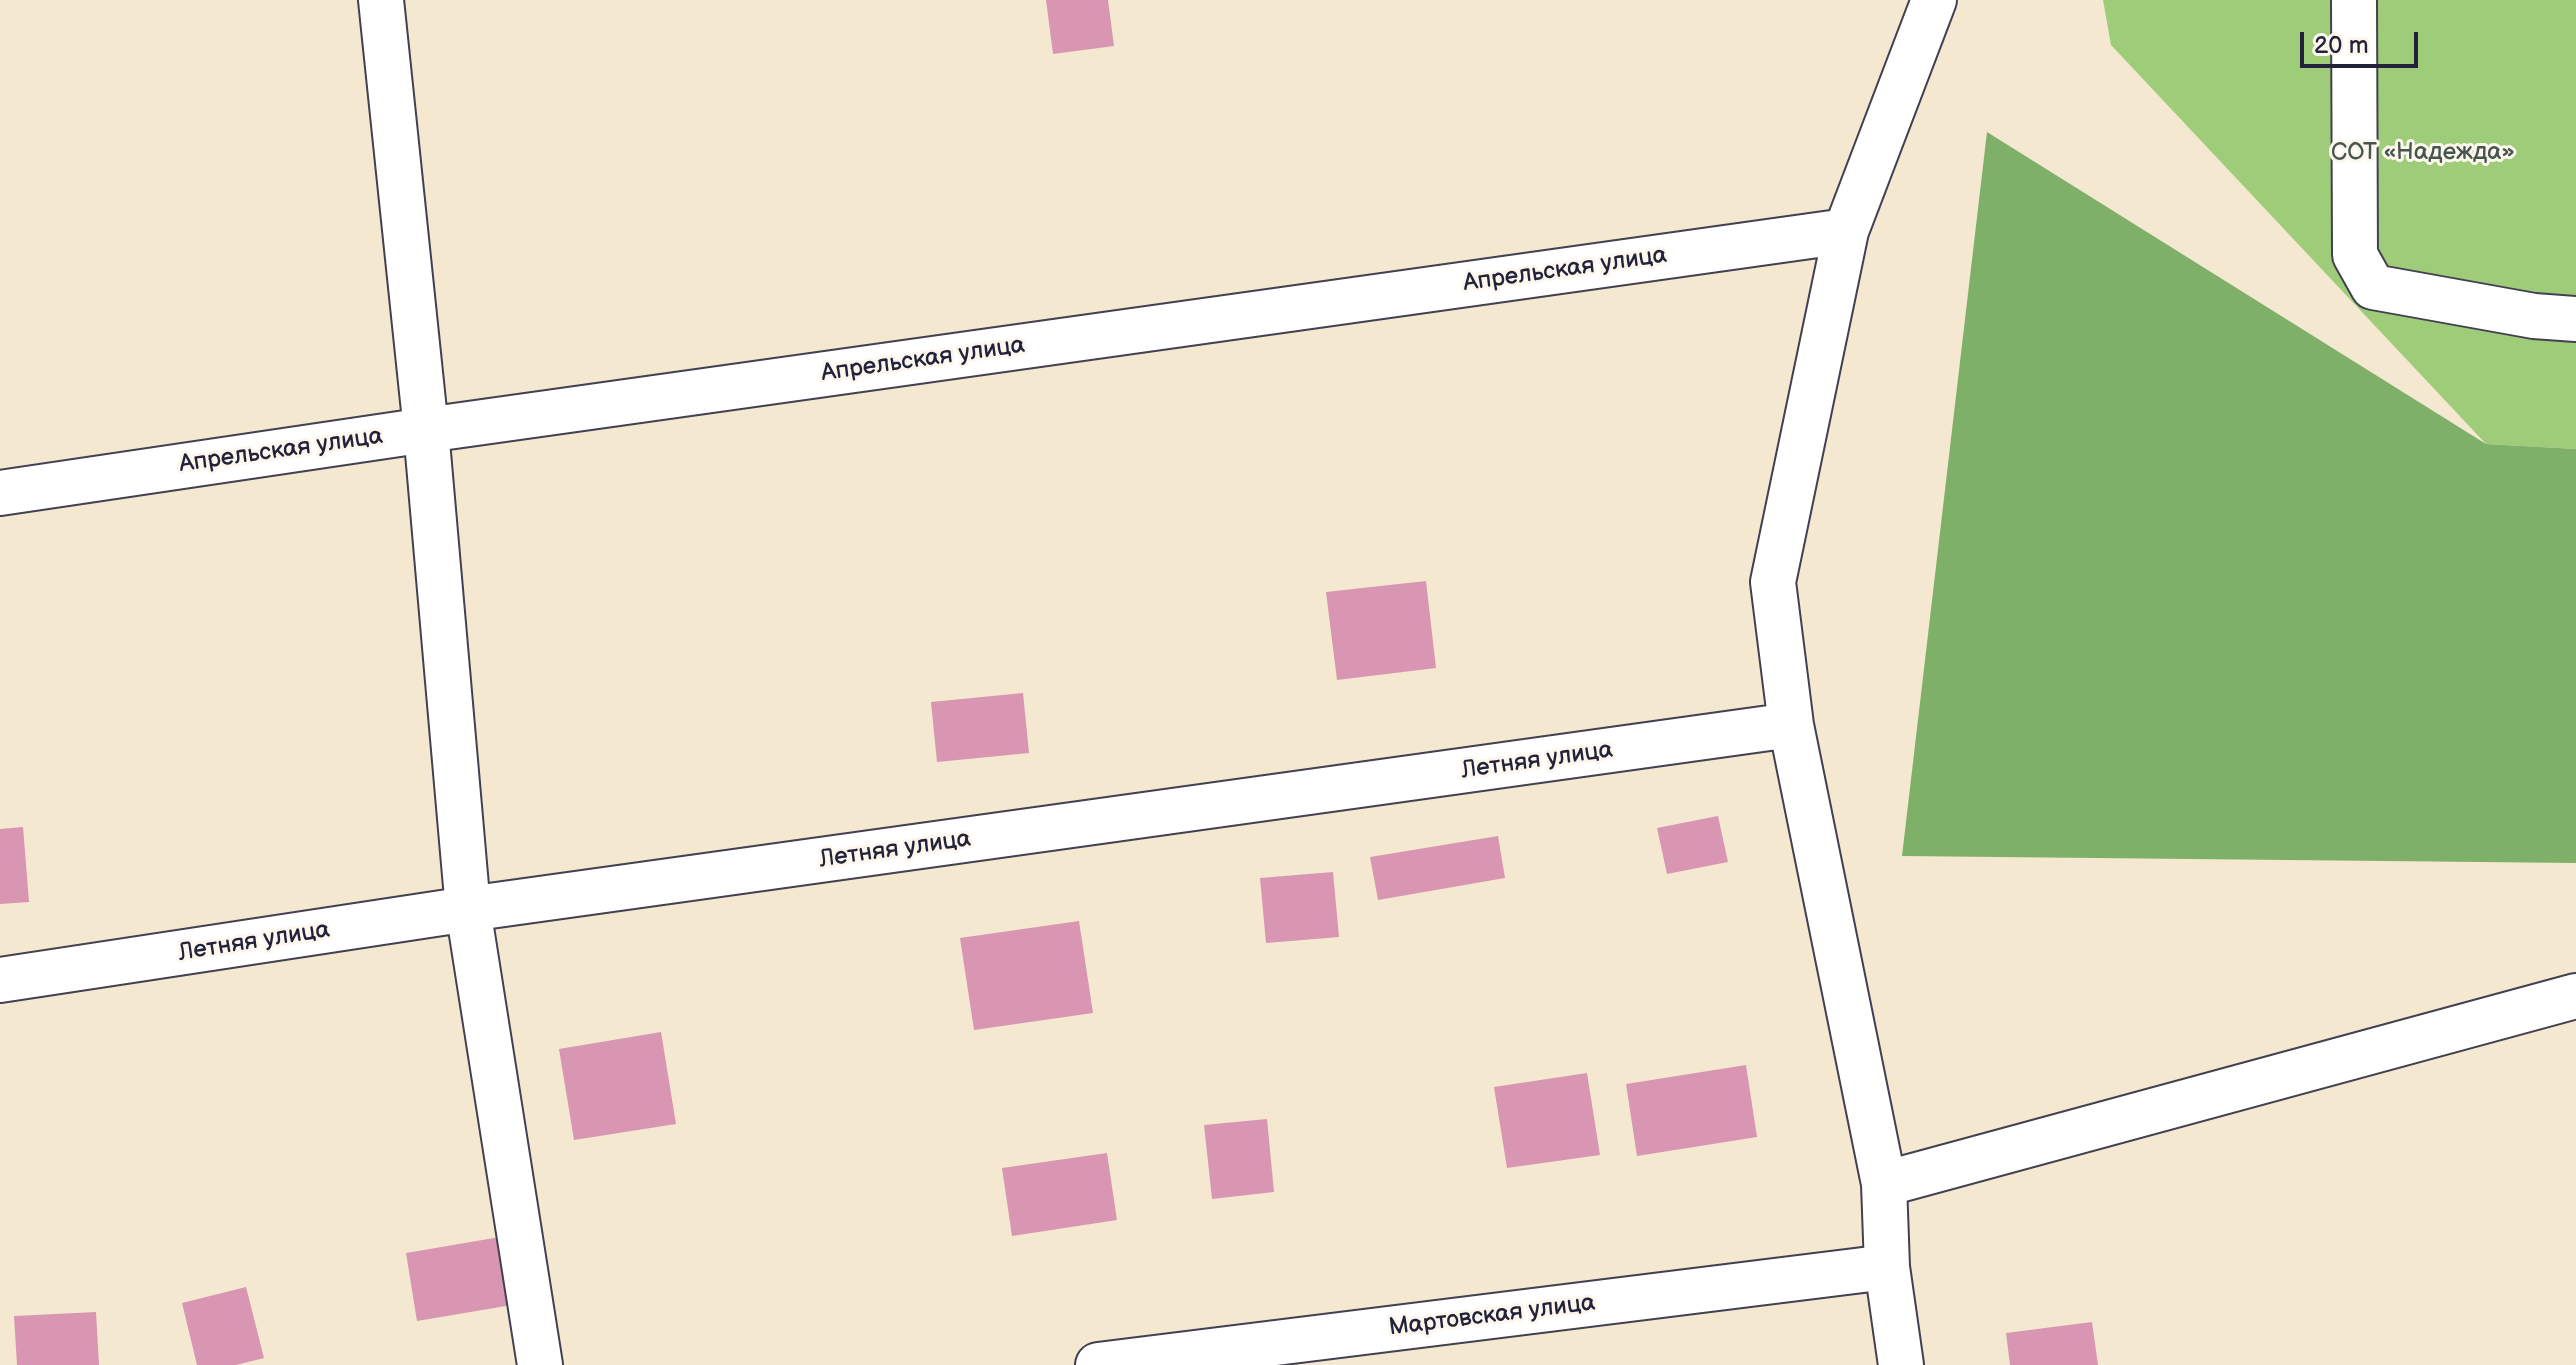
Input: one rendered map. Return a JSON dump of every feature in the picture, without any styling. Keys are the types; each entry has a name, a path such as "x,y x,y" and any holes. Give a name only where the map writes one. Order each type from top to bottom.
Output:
{"street":[{"path":"381,0 426,430 468,909 540,1365"},
{"path":"1901,1365 1887,1267 1884,1184 1791,725 1773,582 1846,231 1934,0"},
{"path":"2354,0 2355,255 2373,287 2534,316 2576,319"},
{"name":"Апрельская улица","path":"0,493 426,430 1846,231"},
{"name":"Летняя улица","path":"0,980 468,909 1791,725"},
{"path":"1884,1184 2576,996"},
{"name":"Мартовская улица","path":"1098,1365 1887,1267"}],"green space":[{"name":"СОТ «Надежда»","path":"2103,0 2576,0 2576,449 2486,444 2111,45"},
{"path":"1987,132 2486,444 2576,449 2576,863 1902,856"}],"building":[{"path":"1046,0 1108,0 1114,46 1053,54"},
{"path":"1426,581 1436,668 1337,680 1326,592"},
{"path":"1023,693 1029,753 937,762 931,702"},
{"path":"1718,816 1728,862 1667,874 1657,828"},
{"path":"23,827 29,902 0,904 0,829"},
{"path":"1498,836 1505,878 1378,900 1370,857"},
{"path":"1333,872 1339,937 1266,943 1260,878"},
{"path":"1079,921 1093,1013 974,1030 960,938"},
{"path":"661,1032 676,1124 574,1140 559,1049"},
{"path":"1746,1065 1757,1137 1637,1156 1626,1084"},
{"path":"1587,1073 1600,1155 1507,1168 1494,1087"},
{"path":"1267,1119 1274,1192 1212,1199 1204,1125"},
{"path":"1107,1153 1117,1220 1012,1236 1002,1168"},
{"path":"500,1237 512,1305 417,1321 406,1253"},
{"path":"246,1287 264,1358 236,1365 197,1365 182,1303"},
{"path":"96,1312 99,1365 17,1365 14,1316"},
{"path":"2092,1322 2098,1365 2010,1365 2006,1333"}]}
